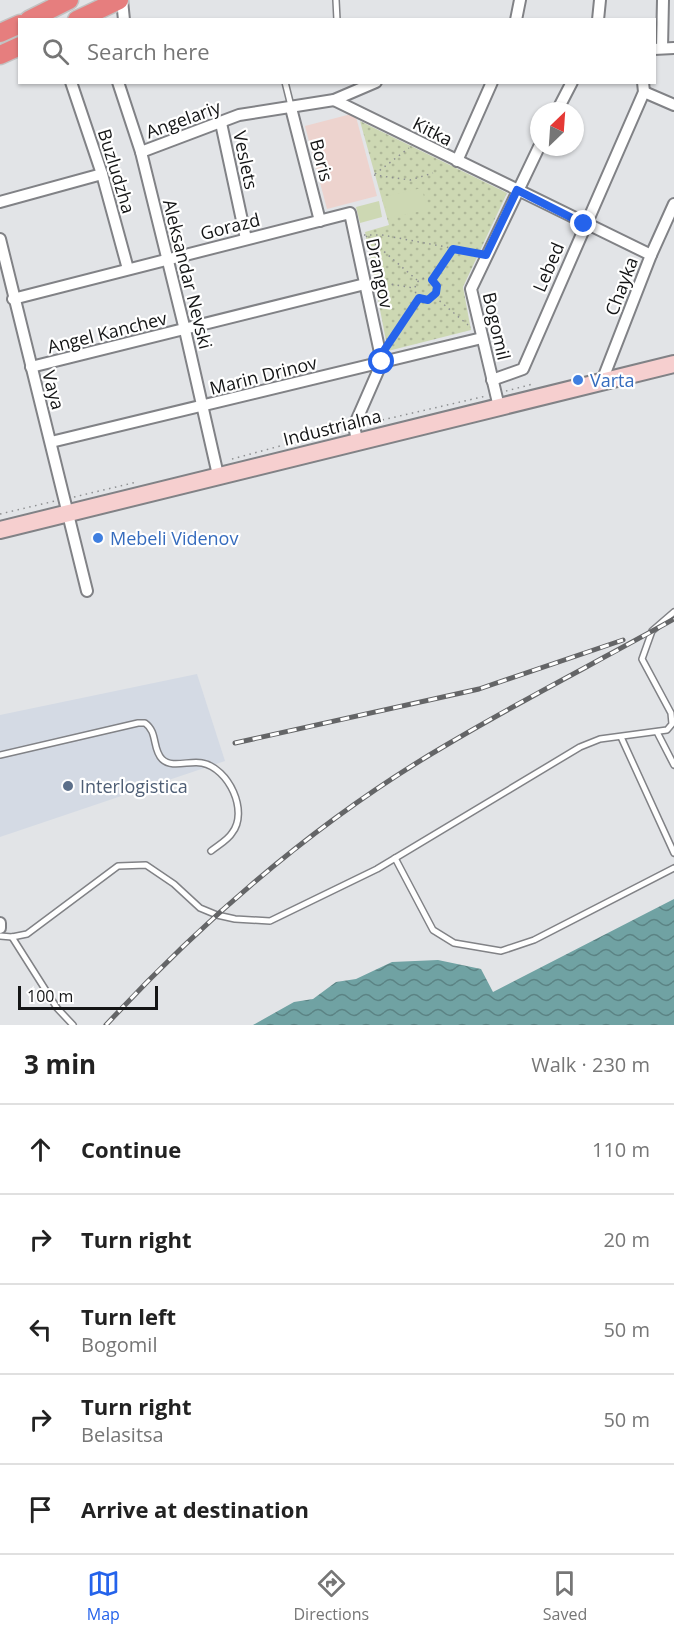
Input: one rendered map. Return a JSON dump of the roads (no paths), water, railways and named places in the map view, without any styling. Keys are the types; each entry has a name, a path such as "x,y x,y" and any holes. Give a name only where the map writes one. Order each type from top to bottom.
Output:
{"highway":[{"path":"32,18 69,0"},
{"path":"81,18 120,0"},
{"path":"0,33 18,25"},
{"path":"0,55 18,47"}],"main road":[{"name":"Industrialna","path":"0,530 67,507 355,433 497,400 602,381 674,364"}],"street":[{"path":"120,0 124,18"},
{"path":"516,18 520,0"},
{"path":"598,18 600,0"},
{"path":"663,0 658,49 674,48"},
{"name":"Buzludzha","path":"72,84 102,174 128,269"},
{"name":"Aleksandar Nevski","path":"119,84 141,152 217,469"},
{"name":"Angelariy","path":"141,152 255,112 334,100 371,84"},
{"path":"457,161 491,84"},
{"path":"562,102 571,84"},
{"path":"643,87 674,105"},
{"name":"Lebed","path":"492,380 523,369 643,87"},
{"name":"Kitka","path":"334,100 651,255"},
{"name":"Boris","path":"291,108 320,221"},
{"name":"Veslets","path":"221,123 246,239"},
{"name":"Bogomil","path":"497,400 471,289 534,156"},
{"path":"0,202 102,174"},
{"name":"Chayka","path":"602,381 651,255 671,221 674,204"},
{"name":"Gorazd","path":"13,299 350,213"},
{"name":"Drangov","path":"350,213 360,235 365,282 382,359"},
{"name":"Vaya","path":"0,239 87,591"},
{"name":"Angel Kanchev","path":"31,368 365,282"},
{"name":"Marin Drinov","path":"51,442 203,406 382,359 482,337"},
{"path":"355,433 382,359"}],"lane":[{"path":"336,0 337,18"},
{"path":"285,84 291,108"},
{"path":"0,936 12,937 27,934 117,866 146,865 174,884 201,908 217,915 235,920 270,921 395,858 580,747 600,740 670,728 672,718 642,659 652,631 674,612"},
{"path":"0,755 145,723 154,733 160,758 171,764 202,762 215,767 227,779 235,793 236,827 232,834 211,851"},
{"path":"657,732 674,765"},
{"path":"621,736 674,853"},
{"path":"395,858 433,930 454,943 501,951 534,940 674,868"},
{"path":"12,937 57,1008 73,1025"}],"water":[{"path":"674,899 674,1025 253,1025 294,1002 313,999 336,982 356,979 392,962 438,960 481,969 493,992"}],"railway":[{"path":"106,1025 144,985 225,908 310,837 355,804 476,728 674,619"},
{"path":"235,743 479,689 623,640"}],"place":[{"name":"Varta","path":"578,380"},
{"name":"Mebeli Videnov","path":"98,538"},
{"name":"Interlogistica","path":"68,786"}]}
